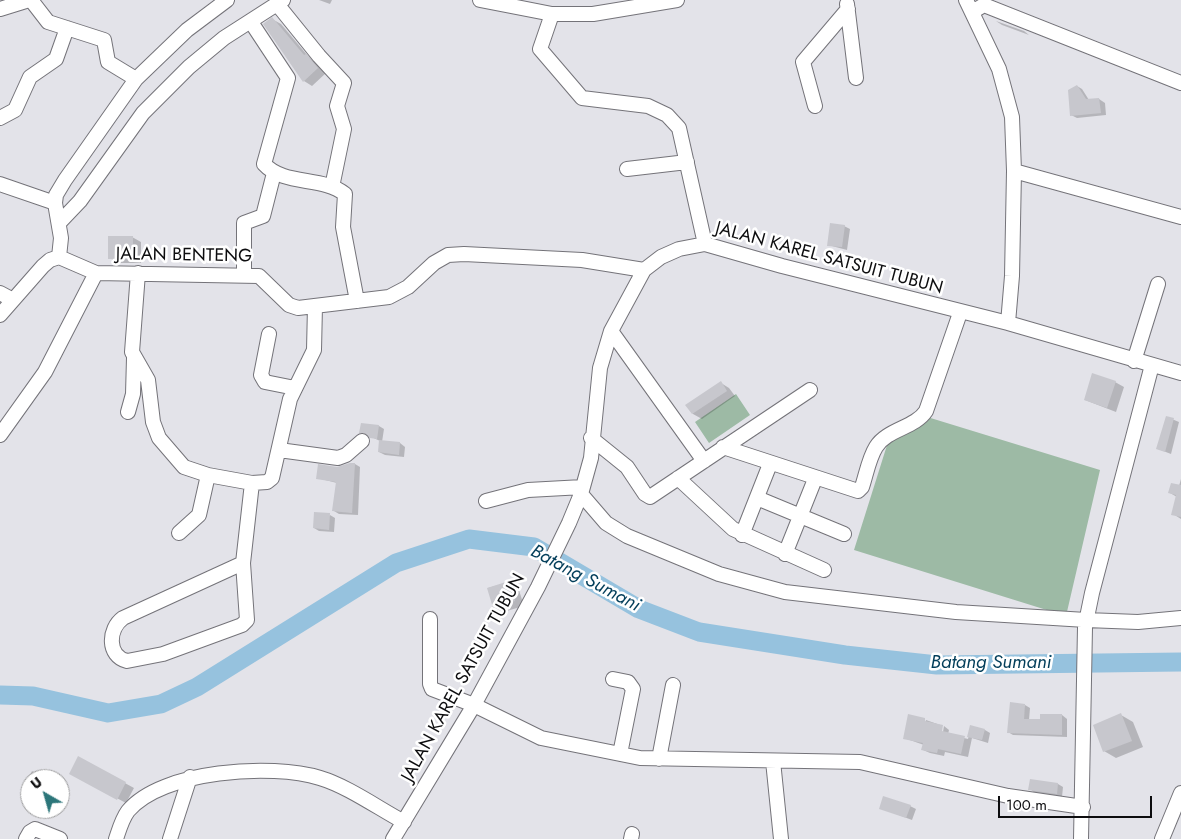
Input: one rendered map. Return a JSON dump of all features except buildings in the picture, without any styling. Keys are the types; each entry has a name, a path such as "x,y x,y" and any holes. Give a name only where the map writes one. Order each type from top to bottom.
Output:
{"street":[{"path":"0,9 30,0 44,20 104,40 108,62 136,79"},
{"path":"0,315 43,266 59,257 62,238 55,203 56,195 136,79 187,30 226,0"},
{"path":"484,0 552,14 593,14 640,3 677,0"},
{"path":"60,222 80,201 143,113 188,67 224,38 280,2 316,52 344,83 337,106 344,129 332,188"},
{"path":"847,5 856,78"},
{"path":"816,106 803,68 803,62 847,5"},
{"path":"1008,323 1012,276 1014,171 1012,117 999,69 969,6 984,5 1181,83"},
{"path":"552,14 540,49 577,94 587,100 639,104 667,115 679,128 705,244"},
{"path":"251,22 288,78 264,162 274,173 332,188 343,192 346,196 343,227 357,301"},
{"path":"0,118 15,110 30,77 56,59 66,28"},
{"path":"627,169 686,162"},
{"path":"1014,171 1181,217"},
{"path":"244,275 244,223 263,216 274,173"},
{"path":"0,184 55,203"},
{"name":"JALAN KAREL SATSUIT TUBUN","path":"393,839 474,705 538,587 569,523 582,490 591,458 591,438 600,368 611,331 644,270 661,257 679,249 705,244 960,313 1008,323 1181,373"},
{"name":"JALAN BENTENG","path":"59,257 96,273 259,276 290,304 298,308 389,297 408,287 434,263 448,256 464,254 582,260 644,270"},
{"path":"0,436 45,372 96,273"},
{"path":"128,412 133,394 134,357 131,345 138,273"},
{"path":"1134,360 1158,284"},
{"path":"0,293 13,300"},
{"path":"134,357 148,380 153,422 159,438 184,467 208,475 252,483 267,482 272,478 290,400 314,350 315,306"},
{"path":"724,447 855,492 861,490 878,444 890,434 922,417 926,411 960,313"},
{"path":"611,331 704,461"},
{"path":"269,334 261,375 262,379 264,382 295,388"},
{"path":"1081,839 1086,623 1152,365"},
{"path":"591,438 627,467 648,496 810,390"},
{"path":"279,450 338,458 346,455 362,441"},
{"path":"742,535 770,464"},
{"path":"179,533 199,515 208,475"},
{"path":"678,478 728,526 742,535 824,570"},
{"path":"785,554 815,479"},
{"path":"243,563 123,618 116,626 112,637 115,655 127,661 156,656 245,623 248,615 243,563 252,483"},
{"path":"486,501 528,490 582,490 612,528 678,558 750,584 785,592 947,611 1086,623 1138,622 1181,618"},
{"path":"757,498 844,534"},
{"path":"430,620 431,687 435,691 474,705 541,738 620,754 660,759 868,763 1008,796 1083,807"},
{"path":"613,679 628,682 633,689 620,754"},
{"path":"660,759 673,685"},
{"path":"773,761 781,839"},
{"path":"116,839 123,821 132,807 164,786 190,777 282,771 300,773 330,782 404,822"},
{"path":"170,839 190,777"},
{"path":"1162,839 1181,793"},
{"path":"26,839 34,829 60,839"}],"green space":[{"path":"736,394 750,415 709,443 695,422"},
{"path":"924,416 1100,470 1066,616 854,550 888,442"}],"waterway":[{"name":"Batang Sumani","path":"0,695 33,696 108,713 161,704 197,687 396,563 469,539 534,547 639,609 699,632 845,655 937,665 1181,662"}]}
